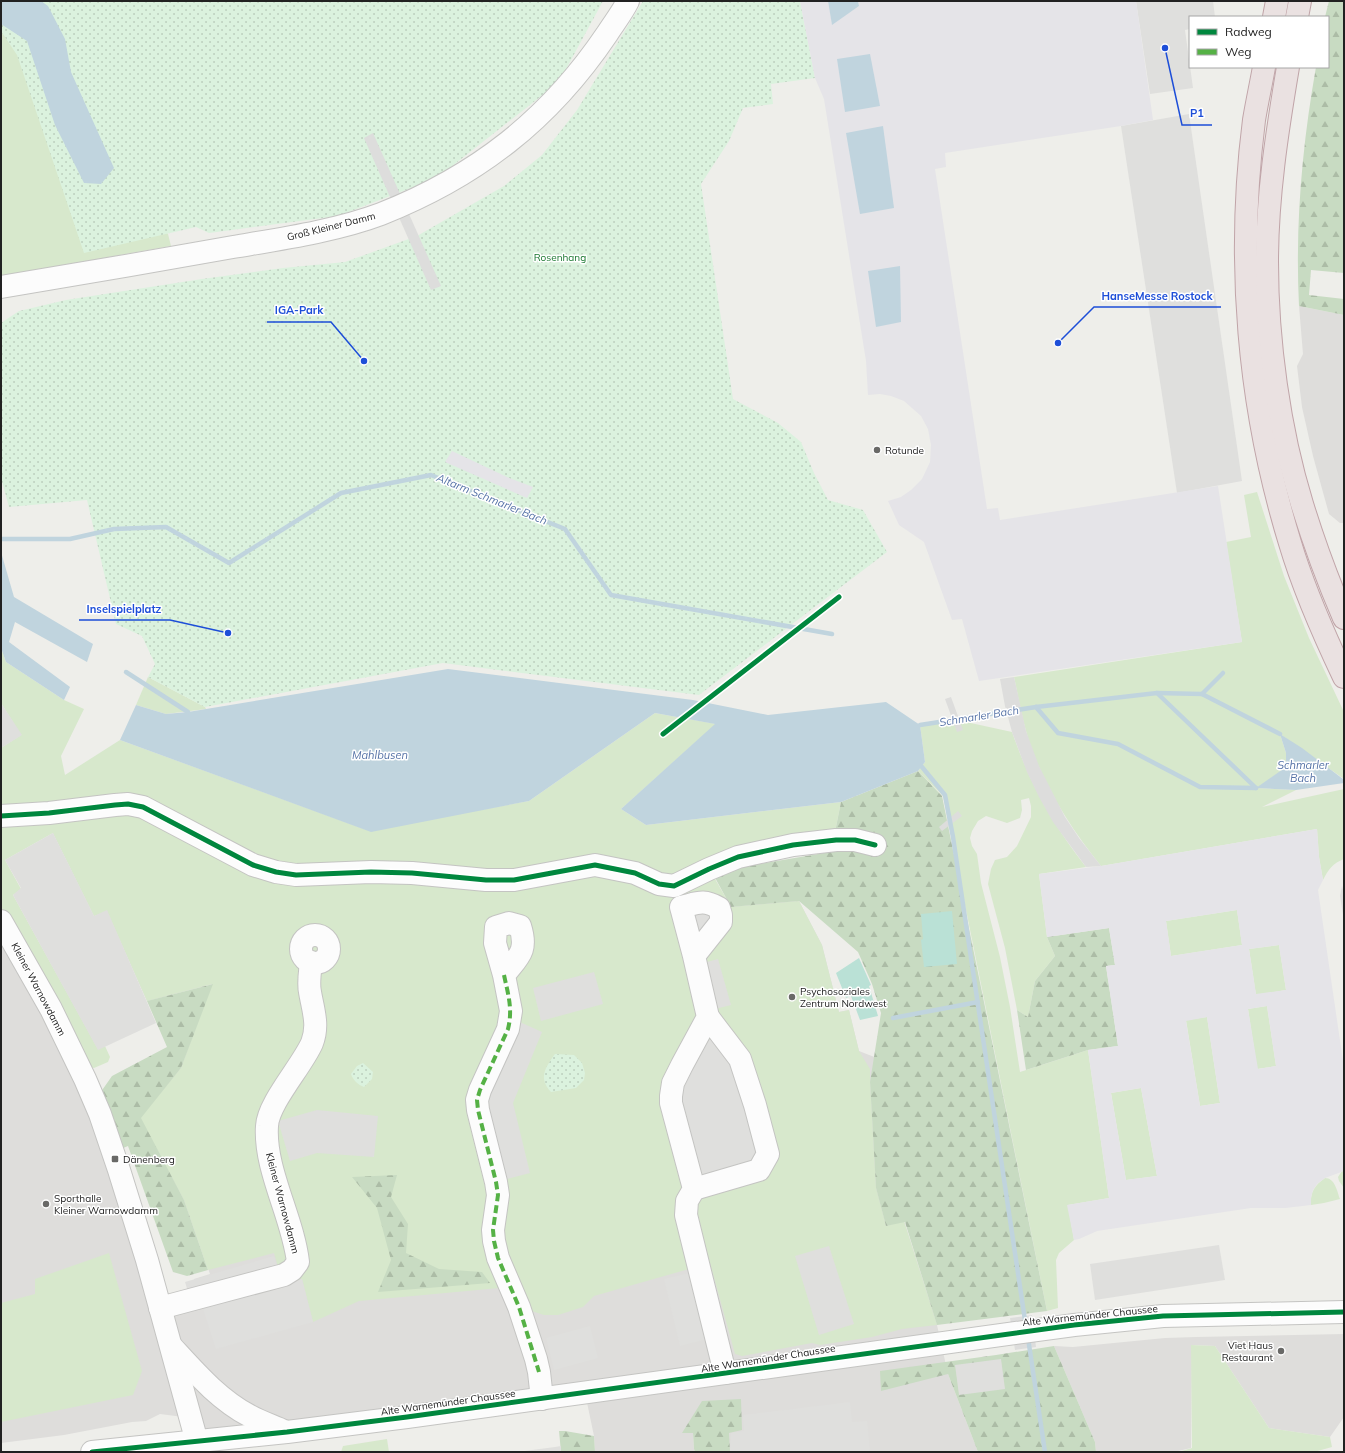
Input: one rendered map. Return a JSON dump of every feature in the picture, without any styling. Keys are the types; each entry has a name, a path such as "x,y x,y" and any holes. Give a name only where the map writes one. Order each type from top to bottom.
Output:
{"highway":[{"path":"1274,16 1277,1"},
{"path":"1297,16 1300,1"},
{"path":"1264,68 1254,118 1250,161 1246,246 1247,305 1256,396 1270,467 1290,543 1306,587 1344,677"},
{"path":"1288,68 1272,170 1268,221 1268,278 1272,350 1279,404 1302,503 1316,547 1344,618"}],"street":[{"name":"Groß Kleiner Damm","path":"1,287 297,236 379,214 430,192 458,178 487,158 538,116 567,87 596,50 628,1"},
{"path":"1,816 49,813 115,804 128,804 143,807 253,865 276,872 296,875 371,872 412,873 486,880 514,880 595,865 623,870 659,884 674,886 709,868 738,857 793,845 836,840 854,840 876,846"},
{"name":"Kleiner Warnowdamm","path":"1,921 51,1009 85,1079 119,1170 147,1260 197,1442"},
{"path":"694,956 708,1017 740,1059 768,1154 759,1170 694,1189 671,1103 671,1096 674,1083 682,1065 708,1017"},
{"name":"Kleiner Warnowdamm","path":"160,1308 284,1275 292,1270 298,1262 296,1248 272,1166 268,1144 267,1125 272,1110 312,1043 316,1025 315,1011 310,991 311,962"},
{"path":"504,975 511,1011 508,1029 480,1090 477,1100 498,1195 493,1230 497,1252 519,1307 536,1359 542,1399"},
{"name":"Alte Warnemünder Chaussee","path":"694,1189 686,1201 686,1215 725,1374"},
{"name":"Alte Warnemünder Chaussee","path":"92,1452 287,1432 542,1399 1034,1330 1163,1316 1344,1312"},
{"path":"170,1345 195,1372 222,1397 249,1416 287,1432"}],"shaded area":[{"path":"800,1 828,1 832,24 859,6 858,1 1136,1 1153,120 945,153 946,167 935,169 987,509 998,508 1000,520 1218,486 1242,642 979,681 962,619 952,620 924,542 899,525 888,501 901,497 922,479 930,462 931,445 928,429 921,416 904,401 880,394 868,395 866,361 824,99 815,78"},
{"path":"1136,1 1213,1 1215,16 1189,16 1189,29 1185,30 1189,68 1190,68 1193,88 1150,94"},
{"path":"1189,114 1242,481 1177,493 1121,126"},
{"path":"1299,306 1344,315 1344,523 1340,523 1329,514 1313,456 1302,407 1297,366 1303,354"},
{"path":"452,451 507,477 533,487 527,498 445,462"},
{"path":"1,703 22,735 1,748"},
{"path":"115,805 143,807 253,865 276,872 296,875 371,872 412,873 486,880 514,880 614,874 668,892 712,875 731,907 799,901 822,945 839,1012 849,1010 859,1051 882,1060 870,1082 876,1188 886,1226 904,1221 937,1325 948,1374 978,1452 704,1452 697,1432 689,1433 693,1433 695,1452 595,1452 594,1436 585,1393 407,1417 197,1442 191,1418 160,1414 146,1421 132,1422 64,1435 1,1443 1,921 51,1009 85,1079 119,1170 160,1307 200,1298 194,1279 210,1274 184,1200 140,1118 181,1068 212,984 147,1001 107,911 94,916 53,833 93,817"},
{"path":"1317,829 1319,857 1323,880 1318,890 1344,1068 1344,1171 1325,1178 1317,1184 1313,1190 1311,1205 1285,1208 1251,1208 1097,1231 1074,1240 1067,1205 1109,1198 1088,1050 1118,1046 1106,966 1115,965 1109,928 1047,937 1039,874 1101,866","holes":["1237,910 1242,945 1171,956 1166,921","1279,945 1286,990 1256,994 1249,949","1267,1006 1276,1066 1258,1069 1248,1009","1207,1017 1220,1103 1200,1106 1186,1021","1141,1088 1157,1176 1126,1180 1111,1093"]},
{"path":"53,833 94,916 107,910 156,1023 98,1050 13,895 21,888 5,860"},
{"path":"1342,886 1344,893 1344,921 1340,896"},
{"path":"708,902 715,931 690,937 681,907"},
{"path":"718,959 731,1005 707,1011 696,965"},
{"path":"594,972 603,1004 541,1021 533,988"},
{"path":"511,1018 542,1032 513,1103 530,1173 496,1182 480,1090"},
{"path":"699,1039 722,1040 766,1154 756,1168 697,1184 679,1122 685,1067"},
{"path":"317,1110 378,1116 374,1157 317,1153 290,1161 278,1121"},
{"path":"1219,1245 1225,1280 1095,1300 1090,1264"},
{"path":"829,1246 854,1324 819,1335 795,1256"},
{"path":"274,1256 283,1285 302,1279 313,1322 216,1349 198,1293 189,1295 185,1282"},
{"path":"690,1273 707,1339 680,1346 664,1279"},
{"path":"590,1326 598,1358 554,1370 546,1338"},
{"path":"1344,1334 1344,1417 1330,1437 1269,1428 1215,1346 1192,1345 1191,1448 1174,1452 1096,1452 1095,1442 1054,1346 1073,1347 1165,1338"},
{"path":"1001,1359 1005,1389 959,1395 955,1365"},
{"path":"850,1402 852,1422 867,1421 870,1452 730,1452 731,1433 744,1431 743,1415"},
{"path":"561,1446 561,1452 517,1452 555,1447"}],"green space":[{"path":"1,1 603,1 559,82 437,178 338,216 209,233 196,227 84,253 17,55 1,31"},
{"name":"Rosenhang","path":"643,1 800,1 815,78 771,84 773,104 743,108 729,141 701,184 733,399 778,423 801,442 814,473 828,500 863,510 887,552 699,695 443,663 205,707 148,677 155,664 142,636 116,624 87,500 9,507 1,478 1,323 19,311 66,300 202,279 283,268 345,262 417,236 504,186 542,155 577,110"},
{"path":"1329,1 1344,1 1344,273 1311,270 1309,295 1344,299 1344,315 1299,306 1298,246 1303,156 1316,68 1329,68 1329,16 1325,16"},
{"path":"1,24 168,234 171,246 1,276"},
{"path":"1257,492 1284,576 1309,638 1344,712 1344,779 1280,734 1286,753 1286,768 1257,788 1296,790 1262,807 1344,789 1344,859 1331,867 1323,880 1319,857 1317,829 1101,866 1067,819 1039,768 1026,731 1014,677 1242,642 1226,542 1251,537 1244,495"},
{"path":"1,648 6,662 64,700 84,709 61,756 65,775 120,740 367,830 529,801 655,713 716,724 621,809 646,825 841,802 835,832 706,863 731,907 799,901 822,945 839,1012 849,1010 859,1051 870,1069 876,1188 886,1226 904,1221 937,1325 902,1329 872,1337 820,1345 812,1343 742,1356 735,1354 710,1263 594,1296 583,1307 558,1315 544,1315 519,1307 511,1287 359,1301 313,1322 302,1279 283,1285 274,1253 208,1270 184,1200 140,1118 181,1068 212,984 147,1001 107,911 94,916 53,833 5,860 21,889 13,895 98,1049 105,1046 110,1057 108,1062 94,1068 87,1066 1,907 1,748 21,735 1,703"},
{"path":"148,677 205,707 206,709 166,714 136,705"},
{"path":"957,720 1012,732 1019,752 1043,803 1063,835 1086,867 1039,874 1047,937 1055,956 1035,981 1028,1017 1017,1010 1005,948 988,884 991,869 995,860 1007,857 1017,846 1031,817 1029,798 1021,800 1022,810 1020,818 1007,823 986,816 978,821 970,838 972,846 977,854 981,883 1000,957 1010,1007 1020,1072 1088,1050 1109,1198 1068,1205 1074,1240 1059,1253 1056,1260 1058,1308 1047,1311 943,796 918,771 925,762 920,725"},
{"path":"918,771 942,796 1047,1311 937,1325 905,1222 886,1226 876,1188 870,1082 881,1013 872,984 858,952 799,901 731,907 713,874 741,867 836,851 835,832 841,802"},
{"path":"1237,910 1242,945 1171,956 1166,921"},
{"path":"952,911 957,964 924,967 921,940 923,939 921,914"},
{"path":"1109,928 1115,965 1106,966 1118,1046 1088,1050 1026,1070 1017,1010 1028,1017 1035,981 1055,956 1047,937"},
{"path":"1279,945 1286,990 1256,995 1249,949"},
{"path":"859,958 871,985 869,986 878,1016 860,1020 851,996 846,998 836,973"},
{"path":"213,984 181,1068 141,1118 184,1200 208,1270 187,1276 173,1272 128,1146 121,1149 98,1096 112,1076 167,1047 147,1001"},
{"path":"1267,1006 1276,1066 1257,1069 1248,1009"},
{"path":"1207,1017 1220,1103 1200,1106 1186,1020"},
{"path":"555,1054 574,1055 582,1063 585,1073 584,1080 576,1088 551,1092 547,1087 544,1073"},
{"path":"363,1063 373,1072 372,1079 364,1087 356,1082 351,1074 357,1066"},
{"path":"1141,1088 1157,1176 1126,1180 1111,1093"},
{"path":"1342,1171 1344,1171 1344,1188 1338,1177"},
{"path":"397,1175 391,1197 408,1224 406,1253 439,1269 482,1272 490,1283 378,1292 391,1260 377,1208 352,1177"},
{"path":"1325,1178 1331,1180 1337,1189 1340,1199 1311,1205 1311,1196 1314,1189 1318,1183"},
{"path":"109,1253 142,1371 133,1395 1,1422 1,1303 35,1294 35,1279"},
{"path":"1191,1345 1215,1346 1269,1428 1330,1437 1332,1447 1314,1452 1178,1452 1192,1448"},
{"path":"1054,1346 1095,1442 1096,1452 978,1452 948,1374 881,1391 880,1371"},
{"path":"741,1399 742,1430 729,1433 730,1452 695,1452 693,1433 682,1433 702,1401"},
{"path":"559,1431 594,1436 595,1452 561,1452"},
{"path":"387,1439 389,1452 341,1452 343,1446"}],"water":[{"path":"1,1 41,1 48,6 65,39 71,72 114,168 101,184 84,183 55,125 27,41 1,24"},
{"path":"828,1 858,1 859,6 832,25"},
{"path":"870,54 880,106 845,112 837,59"},
{"path":"883,126 894,208 860,214 846,133"},
{"path":"900,266 901,322 876,327 868,271"},
{"path":"1,552 14,597 93,644 87,662 15,622 9,642 70,687 64,700 6,662 1,648"},
{"name":"Mahlbusen","path":"448,669 693,700 768,715 886,702 920,725 925,762 918,771 841,802 646,825 621,809 715,724 655,713 529,801 371,832 120,740 136,705 166,714 188,712"},
{"name":"Schmarler Bach","path":"1280,734 1302,748 1343,779 1344,783 1296,790 1256,788 1286,767 1286,753"}],"pier":[{"path":"373,133 441,286 431,290 364,138"},
{"path":"1014,677 1026,731 1039,766 1065,817 1101,866 1086,867 1053,822 1027,772 1012,732 1000,679"},
{"path":"951,697 963,730 957,732 945,699"},
{"path":"958,811 962,816 942,831 939,827"},
{"path":"1032,1315 1036,1347 1015,1350 1010,1318"}],"waterway":[{"name":"Altarm Schmarler Bach","path":"1,539 70,539 114,529 166,527 229,563 341,493 431,475 565,529 611,595 832,634"},
{"path":"126,672 188,712"},
{"name":"Schmarler Bach","path":"1202,694 1223,673"},
{"name":"Schmarler Bach","path":"1157,693 1202,694 1280,734"},
{"name":"Schmarler Bach","path":"920,725 1036,707 1157,693 1256,788"},
{"path":"1036,707 1058,733 1118,744 1200,787 1256,788"},
{"path":"922,767 945,795 953,837 1026,1327"},
{"path":"893,1018 978,1002"},
{"path":"1028,1338 1045,1452"}],"marked path":[{"path":"504,975 510,1008 508,1029 480,1090 477,1100 498,1195 493,1230 494,1241 498,1258 519,1307 539,1372"}],"cycle path":[{"path":"663,734 839,597"},
{"path":"1,816 49,813 128,804 143,807 253,865 276,872 296,875 371,872 412,873 486,880 514,880 595,865 635,873 659,884 674,886 738,857 793,845 836,840 855,840 875,845"},
{"path":"92,1452 287,1432 407,1417 1074,1325 1163,1316 1344,1312"}],"place":[{"name":"P1","path":"1165,48"},
{"name":"HanseMesse Rostock","path":"1058,343"},
{"name":"IGA-Park","path":"364,361"},
{"name":"Rotunde","path":"877,450"},
{"name":"Inselspielplatz","path":"228,633"},
{"name":"Psychosoziales Zentrum Nordwest","path":"792,997"},
{"name":"Dänenberg","path":"115,1159"},
{"name":"Sporthalle Kleiner Warnowdamm","path":"46,1204"},
{"name":"Viet Haus Restaurant","path":"1281,1351"}]}
